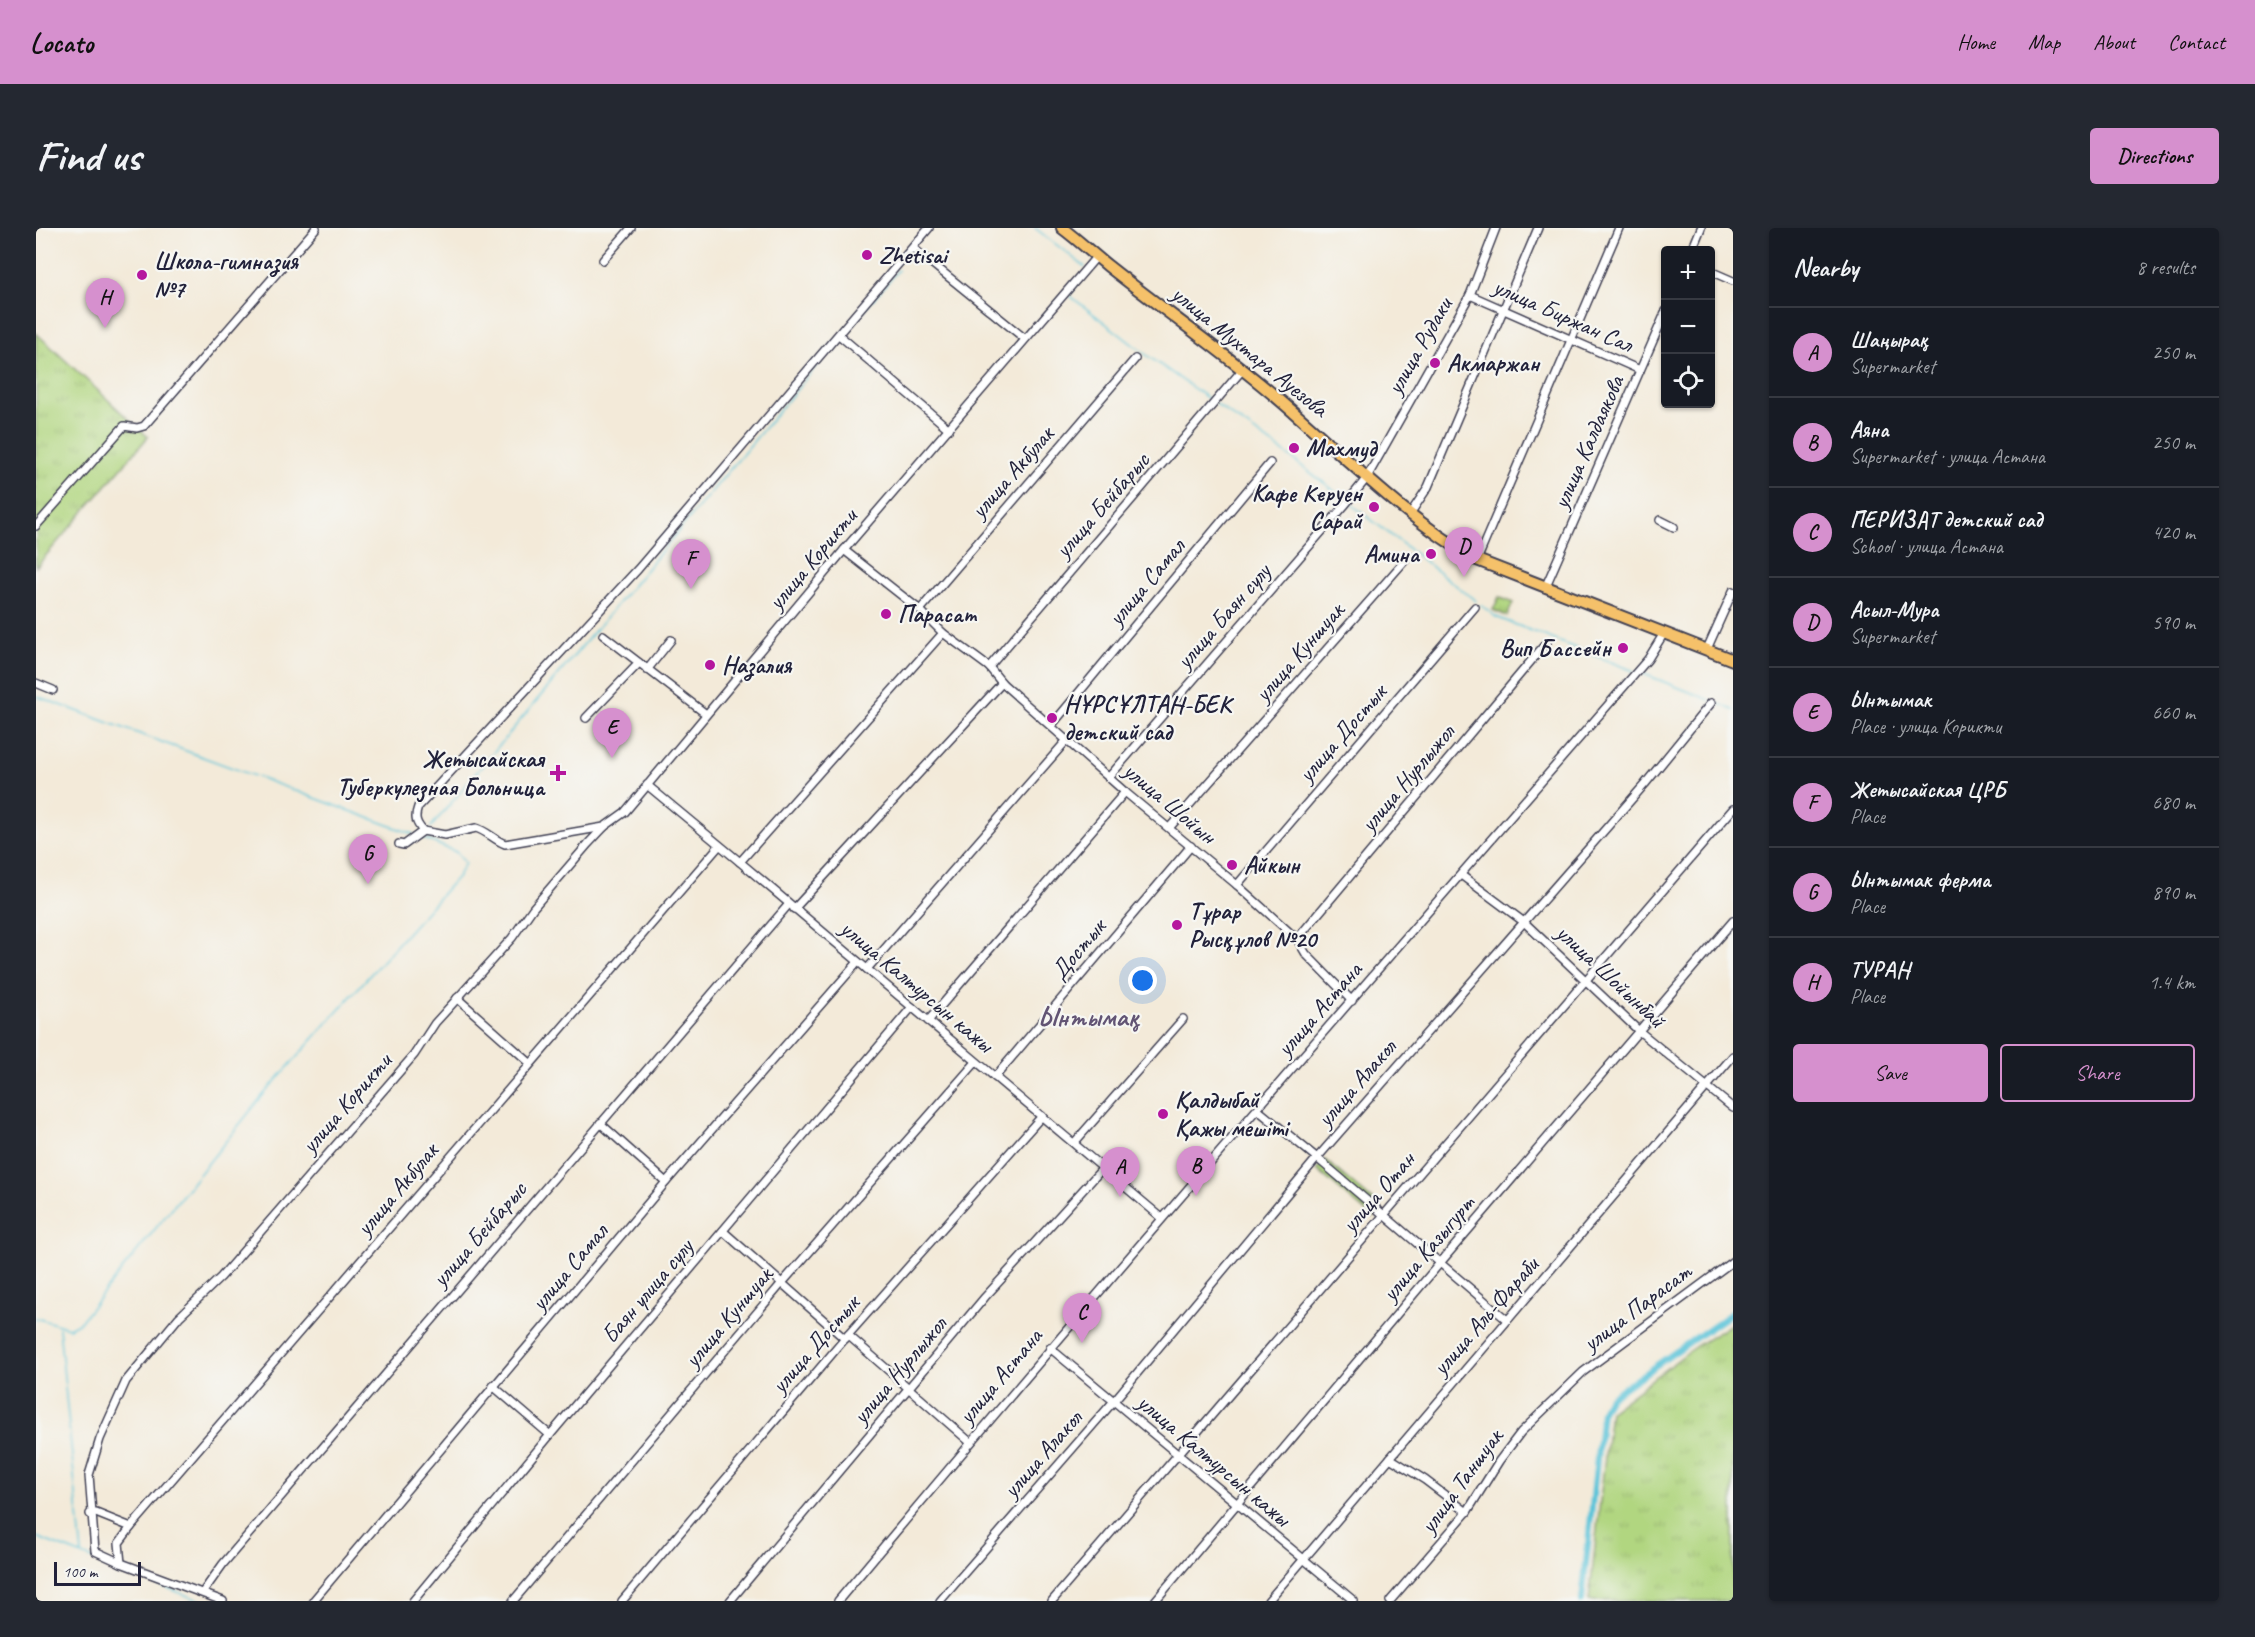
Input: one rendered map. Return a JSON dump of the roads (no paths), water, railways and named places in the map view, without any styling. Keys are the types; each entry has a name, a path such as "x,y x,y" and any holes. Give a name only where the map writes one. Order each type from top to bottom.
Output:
{"main road":[{"name":"улица Мухтара Ауезова","path":"1062,228 1092,260 1243,369 1307,423 1366,478 1441,538 1477,560 1733,660"}],"street":[{"path":"36,526 124,426 137,428 144,426 316,228"},
{"path":"603,260 631,228"},
{"path":"419,834 414,816 418,807 638,569 914,249 929,228"},
{"name":"улица Рудаки","path":"1366,478 1470,295 1496,228"},
{"path":"1410,514 1428,487 1538,228"},
{"path":"1477,560 1619,228"},
{"path":"1694,246 1701,228"},
{"path":"914,249 1024,338"},
{"name":"улица Корикти","path":"121,1563 94,1551 88,1475 100,1439 126,1381 179,1317 221,1277 406,1064 435,1023 512,938 533,908 604,827 625,812 844,550 1092,260"},
{"path":"1715,274 1733,281"},
{"name":"улица Биржан Сал","path":"1470,295 1640,370"},
{"name":"улица Калдаякова","path":"1545,588 1661,320"},
{"path":"839,335 949,429"},
{"name":"улица Акбулак","path":"920,610 1135,358"},
{"name":"улица Бейбарыс","path":"989,667 1243,369"},
{"name":"улица Самал","path":"1051,726 1270,463"},
{"name":"улица Баян сулу","path":"1109,777 1366,478"},
{"path":"1660,520 1674,527"},
{"name":"улица Шойын","path":"844,550 920,610 943,633 989,667 1002,683 1125,792 1238,885 1297,939 1306,954 1352,1001"},
{"name":"улица Куншуак","path":"1170,828 1409,556"},
{"path":"1707,649 1733,591"},
{"name":"улица Достык","path":"1238,885 1475,608"},
{"path":"740,862 943,633"},
{"name":"улица Астана","path":"838,1601 1050,1348 1637,672 1664,633"},
{"path":"603,634 706,714"},
{"path":"647,670 671,640"},
{"name":"улица Нурлыжол","path":"1297,939 1547,642"},
{"path":"586,718 639,663"},
{"path":"36,683 53,690"},
{"path":"791,906 1002,683"},
{"name":"улица Алакол","path":"940,1601 1113,1402 1317,1158 1645,784 1711,703"},
{"path":"867,969 1067,740"},
{"name":"улица Калтурсын кажы","path":"647,785 1162,1218"},
{"path":"928,1021 1125,792"},
{"name":"улица Отан","path":"1052,1601 1733,809"},
{"path":"399,844 404,846 419,834 445,835 476,828 482,829 497,841 505,844 604,827"},
{"name":"улица Акбулак","path":"121,1563 119,1543 131,1527 719,846"},
{"name":"Достык","path":"994,1077 1191,846"},
{"name":"улица Шойынбай","path":"1461,875 1524,922 1640,1031 1733,1108"},
{"name":"улица Бейбарыс","path":"203,1592 230,1555 600,1123 791,906"},
{"name":"улица Казыгурт","path":"1155,1601 1733,921"},
{"name":"улица Самал","path":"313,1601 666,1182 858,962"},
{"path":"457,998 530,1063"},
{"name":"Баян улица сулу","path":"413,1601 550,1435 912,1007"},
{"path":"1074,1143 1184,1019"},
{"name":"улица Аль-Фараби","path":"1268,1601 1733,1056"},
{"name":"улица Куншуак","path":"513,1601 782,1283 976,1062"},
{"path":"1258,1110 1507,1320"},
{"name":"улица Достык","path":"622,1601 847,1337 1042,1116"},
{"path":"600,1123 666,1182"},
{"name":"улица Нурлыжол","path":"730,1601 985,1297 1103,1168"},
{"path":"723,1231 970,1443"},
{"name":"улица Парасат","path":"1566,1387 1733,1261"},
{"name":"улица Калтурсын кажы","path":"1050,1348 1354,1601"},
{"path":"493,1386 550,1435"},
{"name":"улица Таншуак","path":"1390,1601 1467,1512 1521,1431 1566,1387"},
{"path":"1390,1458 1425,1480 1467,1512"},
{"path":"90,1514 96,1513 131,1527"},
{"path":"121,1563 223,1601"}],"waterway":[{"path":"1035,228 1085,267"},
{"path":"843,335 898,270"},
{"path":"1077,284 1069,295 1145,354 1213,402"},
{"path":"431,827 839,339"},
{"path":"1216,404 1344,498"},
{"path":"1351,504 1476,601"},
{"path":"1481,605 1496,617 1634,671"},
{"path":"1639,672 1710,700"},
{"path":"36,696 413,834"},
{"path":"1714,702 1733,709"},
{"path":"36,1318 69,1328 80,1322 264,1094 458,876 465,863 456,852 420,837"},
{"path":"1582,1601 1602,1411 1609,1398 1733,1312"},
{"path":"59,1328 82,1554"},
{"path":"36,1537 201,1601"}],"place":[{"name":"Zhetisai","path":"867,255"},
{"name":"Школа-гимназия №7","path":"142,275"},
{"name":"ТУРАН","path":"105,328"},
{"name":"Акмаржан","path":"1435,363"},
{"name":"Махмуд","path":"1294,448"},
{"name":"Кафе Керуен Сарай","path":"1374,507"},
{"name":"Амина","path":"1431,554"},
{"name":"Асыл-Мура","path":"1464,577"},
{"name":"Жетысайская ЦРБ","path":"691,589"},
{"name":"Парасат","path":"886,614"},
{"name":"Вип Бассейн","path":"1623,648"},
{"name":"Назалия","path":"710,665"},
{"name":"НҰРСҰЛТАН-БЕК детский сад","path":"1052,718"},
{"name":"Ынтымак","path":"612,758"},
{"name":"Жетысайская Туберкулезная Больница","path":"558,773"},
{"name":"Айкын","path":"1232,865"},
{"name":"Ынтымак ферма","path":"368,884"},
{"name":"Тұрар Рысқұлов №20","path":"1177,925"},
{"name":"Қалдыбай Қажы мешіті","path":"1163,1114"},
{"name":"Аяна","path":"1196,1196"},
{"name":"Шаңырақ","path":"1120,1197"},
{"name":"ПЕРИЗАТ детский сад","path":"1082,1343"}],"district":[{"name":"Ынтымақ","path":"1089,1017"}]}
